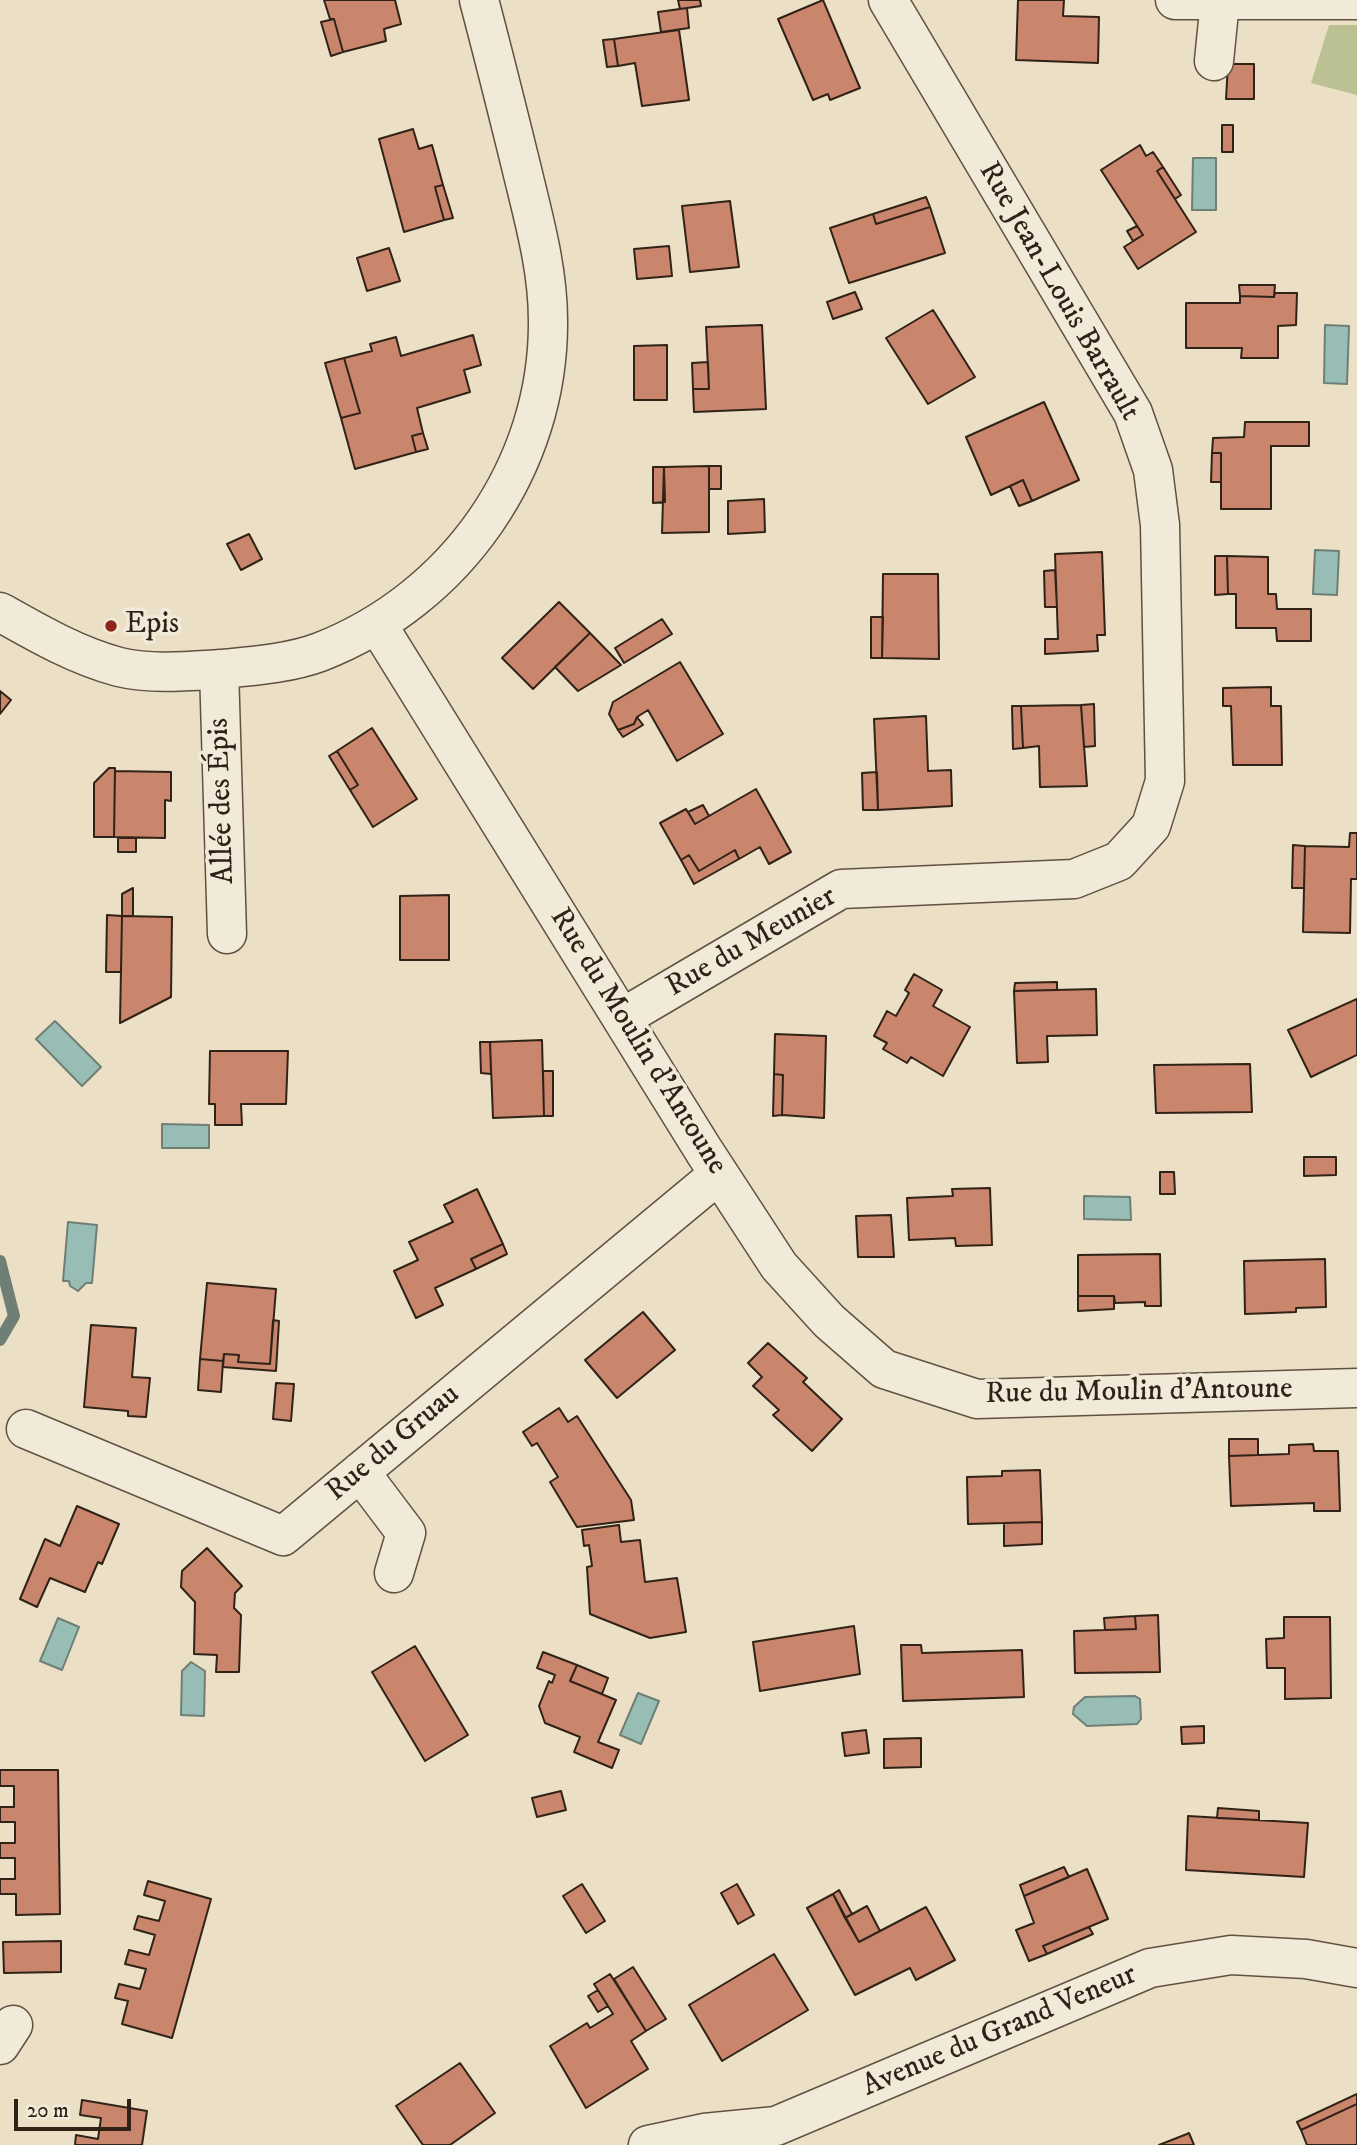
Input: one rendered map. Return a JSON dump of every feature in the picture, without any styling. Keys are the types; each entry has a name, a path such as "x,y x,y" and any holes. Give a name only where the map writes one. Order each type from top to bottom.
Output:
{"street":[{"path":"0,612 44,637 120,667 184,672 252,666 319,652 377,624 451,566 498,507 520,465 539,403 548,322 543,256 479,0"},
{"name":"Rue Jean-Louis Barrault","path":"888,0 918,55 1133,412 1153,470 1160,525 1165,781 1152,826 1119,860 1074,879 1014,881"},
{"path":"1175,0 1357,0"},
{"path":"1214,61 1220,1"},
{"name":"Rue du Moulin d'Antoune","path":"377,624 779,1266 829,1321 884,1369 977,1399 1357,1388"},
{"name":"Allée des Épis","path":"219,669 227,934"},
{"name":"Rue du Meunier","path":"622,1018 841,889 1014,881"},
{"name":"Rue du Gruau","path":"26,1429 283,1536 719,1174"},
{"path":"360,1472 406,1534 394,1573"},
{"name":"Avenue du Grand Veneur","path":"648,2145 704,2133 776,2126 1150,1968 1231,1955 1306,1959 1357,1968"}],"green space":[{"path":"1329,25 1357,25 1357,95 1311,83"}],"water":[{"path":"1193,158 1216,158 1216,210 1192,210"},
{"path":"1325,325 1349,326 1347,384 1324,383"},
{"path":"1315,550 1339,551 1337,595 1313,594"},
{"path":"55,1021 101,1067 82,1086 36,1039"},
{"path":"162,1124 209,1125 209,1148 162,1148"},
{"path":"1084,1196 1130,1197 1131,1220 1084,1219"},
{"path":"68,1222 97,1225 92,1283 86,1283 78,1291 70,1286 69,1281 63,1281"},
{"path":"58,1618 79,1627 62,1670 40,1661"},
{"path":"191,1662 205,1671 204,1716 181,1715 182,1671"},
{"path":"638,1693 659,1701 641,1744 620,1735"},
{"path":"1135,1696 1140,1699 1141,1719 1137,1724 1087,1726 1073,1714 1074,1707 1085,1697"}],"building":[{"path":"324,0 395,0 401,24 384,29 386,41 343,52 334,19 330,19"},
{"path":"678,0 700,0 701,6 680,9"},
{"path":"823,0 860,88 830,100 828,94 813,100 778,19"},
{"path":"1018,0 1064,0 1063,16 1099,17 1098,63 1016,60"},
{"path":"687,8 689,28 661,32 658,12"},
{"path":"334,19 343,52 331,56 321,22"},
{"path":"679,30 689,100 642,106 635,63 618,66 614,39"},
{"path":"614,39 618,66 607,67 603,40"},
{"path":"1228,64 1254,64 1254,99 1226,99"},
{"path":"1222,125 1233,125 1233,152 1222,152"},
{"path":"413,129 419,149 432,145 443,185 435,187 444,220 404,232 379,139"},
{"path":"1140,145 1146,156 1153,152 1163,167 1157,171 1196,232 1138,269 1124,247 1143,235 1101,170"},
{"path":"1163,167 1181,195 1175,199 1157,171"},
{"path":"443,185 453,218 444,220 435,187"},
{"path":"926,197 930,207 876,224 873,214"},
{"path":"730,201 739,267 690,272 682,206"},
{"path":"930,207 945,253 849,283 830,228 873,214 876,224"},
{"path":"1137,226 1143,235 1133,241 1127,231"},
{"path":"669,246 672,276 637,279 634,249"},
{"path":"389,248 400,281 367,291 357,258"},
{"path":"1239,285 1275,285 1274,297 1240,296"},
{"path":"855,292 862,309 833,319 827,302"},
{"path":"1275,293 1297,293 1296,325 1278,326 1278,358 1241,358 1242,348 1186,348 1186,303 1240,303 1240,296 1274,297"},
{"path":"933,310 975,377 928,404 886,338"},
{"path":"762,325 766,409 694,412 693,389 709,389 706,327"},
{"path":"473,335 481,365 464,370 470,392 417,408 423,433 412,436 416,452 355,469 341,418 360,413 344,358 372,351 370,344 396,337 401,356"},
{"path":"667,345 667,400 634,400 634,346"},
{"path":"344,358 360,413 341,418 325,363"},
{"path":"708,362 709,389 693,389 692,363"},
{"path":"1044,402 1079,480 1032,501 1023,480 991,495 966,437"},
{"path":"1245,422 1309,422 1309,446 1271,446 1271,509 1221,509 1221,453 1212,453 1213,438 1244,437"},
{"path":"423,433 428,449 416,452 412,436"},
{"path":"1212,453 1221,453 1221,482 1211,482"},
{"path":"709,466 721,466 721,489 709,489"},
{"path":"709,466 709,532 662,533 664,467"},
{"path":"653,467 664,467 665,502 653,503"},
{"path":"1023,480 1032,501 1019,506 1010,486"},
{"path":"764,499 765,532 728,534 728,501"},
{"path":"249,534 262,559 241,570 227,544"},
{"path":"1102,552 1105,635 1097,635 1098,651 1045,654 1045,639 1058,639 1055,554"},
{"path":"1215,556 1227,556 1228,594 1215,595"},
{"path":"1227,556 1268,557 1268,594 1276,594 1277,609 1311,609 1311,641 1277,641 1276,628 1236,628 1236,594 1228,594"},
{"path":"1055,570 1057,607 1045,607 1044,571"},
{"path":"883,574 938,574 939,659 882,658"},
{"path":"559,602 590,633 533,689 502,658"},
{"path":"871,617 883,617 882,658 871,658"},
{"path":"662,619 672,634 624,663 615,648"},
{"path":"590,633 621,665 578,691 555,667"},
{"path":"680,662 723,734 677,761 648,710 637,717 634,724 618,730 609,714 613,702"},
{"path":"1271,687 1271,706 1281,706 1282,765 1233,765 1231,706 1223,706 1223,688"},
{"path":"0,691 11,700 0,714"},
{"path":"1094,704 1095,746 1084,747 1081,705"},
{"path":"1081,705 1087,786 1040,787 1039,746 1023,748 1021,706"},
{"path":"1012,706 1021,706 1023,748 1013,749"},
{"path":"926,716 928,771 951,770 952,806 878,810 874,719"},
{"path":"637,717 643,725 623,737 618,730 634,724"},
{"path":"372,728 417,799 373,827 350,790 358,785 337,751"},
{"path":"337,751 358,785 350,790 329,756"},
{"path":"109,768 115,768 114,837 94,837 94,783"},
{"path":"115,771 171,772 171,801 165,800 165,838 114,837"},
{"path":"877,772 878,810 863,810 862,773"},
{"path":"756,789 791,852 769,864 760,847 739,859 735,850 699,871 689,855 681,860 660,823 686,809 695,824"},
{"path":"703,805 709,816 695,824 688,812"},
{"path":"1350,833 1357,833 1357,879 1351,879 1350,933 1303,932 1305,846 1349,847"},
{"path":"118,838 136,838 136,852 118,852"},
{"path":"1293,845 1305,846 1304,888 1292,888"},
{"path":"735,850 739,859 694,884 681,860 689,855 699,871"},
{"path":"133,888 133,916 122,916 122,894"},
{"path":"449,895 449,960 400,960 400,896"},
{"path":"107,915 122,916 121,972 106,972"},
{"path":"122,916 172,917 171,997 120,1023"},
{"path":"914,974 942,990 933,1006 970,1027 943,1076 911,1057 907,1063 883,1049 887,1043 874,1036 887,1011 896,1016 909,993 905,990"},
{"path":"1057,982 1057,990 1014,991 1015,983"},
{"path":"1096,989 1097,1035 1047,1036 1048,1062 1017,1063 1014,991"},
{"path":"1357,999 1357,1055 1311,1077 1288,1030"},
{"path":"775,1034 826,1036 824,1118 782,1115 783,1075 774,1074"},
{"path":"542,1040 544,1116 493,1118 490,1042"},
{"path":"480,1042 490,1042 491,1074 481,1073"},
{"path":"210,1051 288,1051 286,1104 241,1104 242,1125 215,1125 215,1104 209,1104"},
{"path":"1250,1064 1252,1112 1156,1113 1154,1065"},
{"path":"543,1071 553,1071 553,1116 544,1116"},
{"path":"774,1074 783,1075 782,1115 773,1116"},
{"path":"1304,1157 1336,1157 1336,1175 1304,1176"},
{"path":"1160,1172 1174,1172 1175,1194 1160,1194"},
{"path":"990,1188 992,1245 956,1246 955,1238 909,1240 907,1198 953,1196 952,1189"},
{"path":"477,1189 503,1244 471,1259 476,1269 435,1288 443,1305 416,1318 394,1271 418,1260 409,1242 453,1222 444,1205"},
{"path":"891,1215 894,1257 858,1257 856,1216"},
{"path":"503,1244 507,1254 476,1269 471,1259"},
{"path":"1160,1254 1161,1306 1145,1306 1145,1302 1115,1303 1114,1296 1078,1296 1078,1255"},
{"path":"1325,1259 1326,1307 1296,1308 1296,1312 1245,1314 1244,1261"},
{"path":"207,1283 276,1289 270,1364 238,1362 239,1355 224,1354 223,1361 200,1359"},
{"path":"1078,1296 1114,1296 1114,1309 1078,1311"},
{"path":"643,1312 675,1350 617,1398 585,1360"},
{"path":"273,1320 279,1321 276,1371 223,1367 224,1354 239,1355 238,1362 270,1364"},
{"path":"91,1325 136,1328 132,1377 150,1378 146,1417 128,1416 128,1411 84,1407"},
{"path":"768,1343 807,1378 803,1382 842,1419 812,1451 773,1415 779,1410 753,1386 762,1377 748,1363"},
{"path":"200,1359 223,1361 221,1392 198,1390"},
{"path":"276,1383 294,1384 291,1421 273,1419"},
{"path":"559,1408 568,1422 577,1416 631,1500 634,1520 577,1527 550,1482 558,1477 537,1443 532,1446 523,1432"},
{"path":"1229,1439 1258,1439 1258,1455 1229,1456"},
{"path":"1313,1444 1314,1451 1338,1451 1340,1511 1314,1511 1314,1503 1231,1506 1229,1456 1289,1454 1289,1445"},
{"path":"1040,1470 1042,1522 968,1524 967,1477 1002,1476 1002,1471"},
{"path":"77,1506 119,1524 102,1564 98,1562 85,1592 50,1578 37,1607 20,1599 45,1539 60,1546"},
{"path":"1042,1522 1042,1544 1004,1546 1004,1523"},
{"path":"619,1525 621,1542 640,1540 645,1582 677,1578 686,1632 650,1638 590,1614 587,1567 592,1566 589,1545 584,1546 582,1530"},
{"path":"207,1548 242,1586 235,1593 234,1608 241,1615 239,1672 216,1672 217,1655 194,1654 195,1602 181,1587 182,1571"},
{"path":"1158,1615 1160,1672 1075,1673 1074,1631 1136,1629 1135,1616"},
{"path":"1135,1616 1136,1629 1105,1630 1104,1618"},
{"path":"1284,1617 1330,1617 1331,1698 1285,1699 1285,1668 1267,1668 1266,1639 1284,1638"},
{"path":"854,1626 860,1674 760,1691 753,1642"},
{"path":"901,1645 921,1645 922,1653 1022,1650 1024,1697 903,1701"},
{"path":"415,1646 468,1735 425,1761 372,1672"},
{"path":"543,1652 577,1665 570,1681 616,1700 598,1742 619,1750 612,1768 574,1752 580,1737 545,1723 539,1706 549,1681 552,1683 555,1675 537,1668"},
{"path":"577,1665 608,1678 602,1694 570,1681"},
{"path":"1204,1726 1204,1743 1182,1744 1181,1727"},
{"path":"866,1730 869,1753 845,1756 842,1733"},
{"path":"921,1738 921,1767 884,1768 884,1739"},
{"path":"0,1770 58,1770 60,1914 16,1915 16,1894 0,1894 0,1879 15,1879 15,1858 0,1858 0,1843 15,1843 15,1822 0,1822 0,1807 14,1807 14,1786 0,1786"},
{"path":"561,1791 566,1810 537,1817 532,1798"},
{"path":"1218,1808 1259,1811 1259,1820 1217,1818"},
{"path":"1188,1816 1308,1823 1304,1877 1186,1870"},
{"path":"1064,1867 1069,1877 1024,1896 1020,1885"},
{"path":"1087,1869 1108,1919 1043,1946 1047,1954 1029,1961 1016,1930 1034,1923 1024,1896"},
{"path":"148,1881 211,1899 172,2038 122,2024 128,2001 115,1998 119,1984 140,1989 146,1969 125,1964 129,1950 149,1955 155,1935 134,1929 138,1916 159,1921 165,1901 144,1895"},
{"path":"582,1884 605,1921 586,1933 563,1896"},
{"path":"737,1884 754,1915 738,1924 721,1893"},
{"path":"839,1890 852,1914 845,1918 833,1894"},
{"path":"833,1894 859,1942 926,1907 955,1960 916,1980 910,1968 855,1995 807,1908"},
{"path":"867,1906 880,1931 859,1942 845,1918"},
{"path":"1089,1927 1093,1934 1047,1954 1043,1946"},
{"path":"61,1941 61,1972 4,1973 3,1942"},
{"path":"774,1954 808,2010 722,2061 689,2005"},
{"path":"633,1967 666,2019 646,2031 614,1979"},
{"path":"610,1974 646,2031 631,2041 648,2069 586,2108 550,2046 587,2023 590,2028 613,2014 594,1984"},
{"path":"598,1990 608,2006 598,2012 588,1996"},
{"path":"460,2063 495,2113 450,2145 423,2145 396,2106"},
{"path":"1357,2094 1357,2104 1301,2130 1297,2122"},
{"path":"82,2100 147,2111 142,2145 75,2145 76,2135 98,2139 101,2118 80,2115"},
{"path":"1357,2104 1357,2145 1307,2145 1301,2130"},
{"path":"1189,2133 1194,2145 1159,2145 1187,2134"}],"waterway":[{"path":"0,1261 14,1316 0,1340"}],"place":[{"name":"Epis","path":"111,626"}]}
